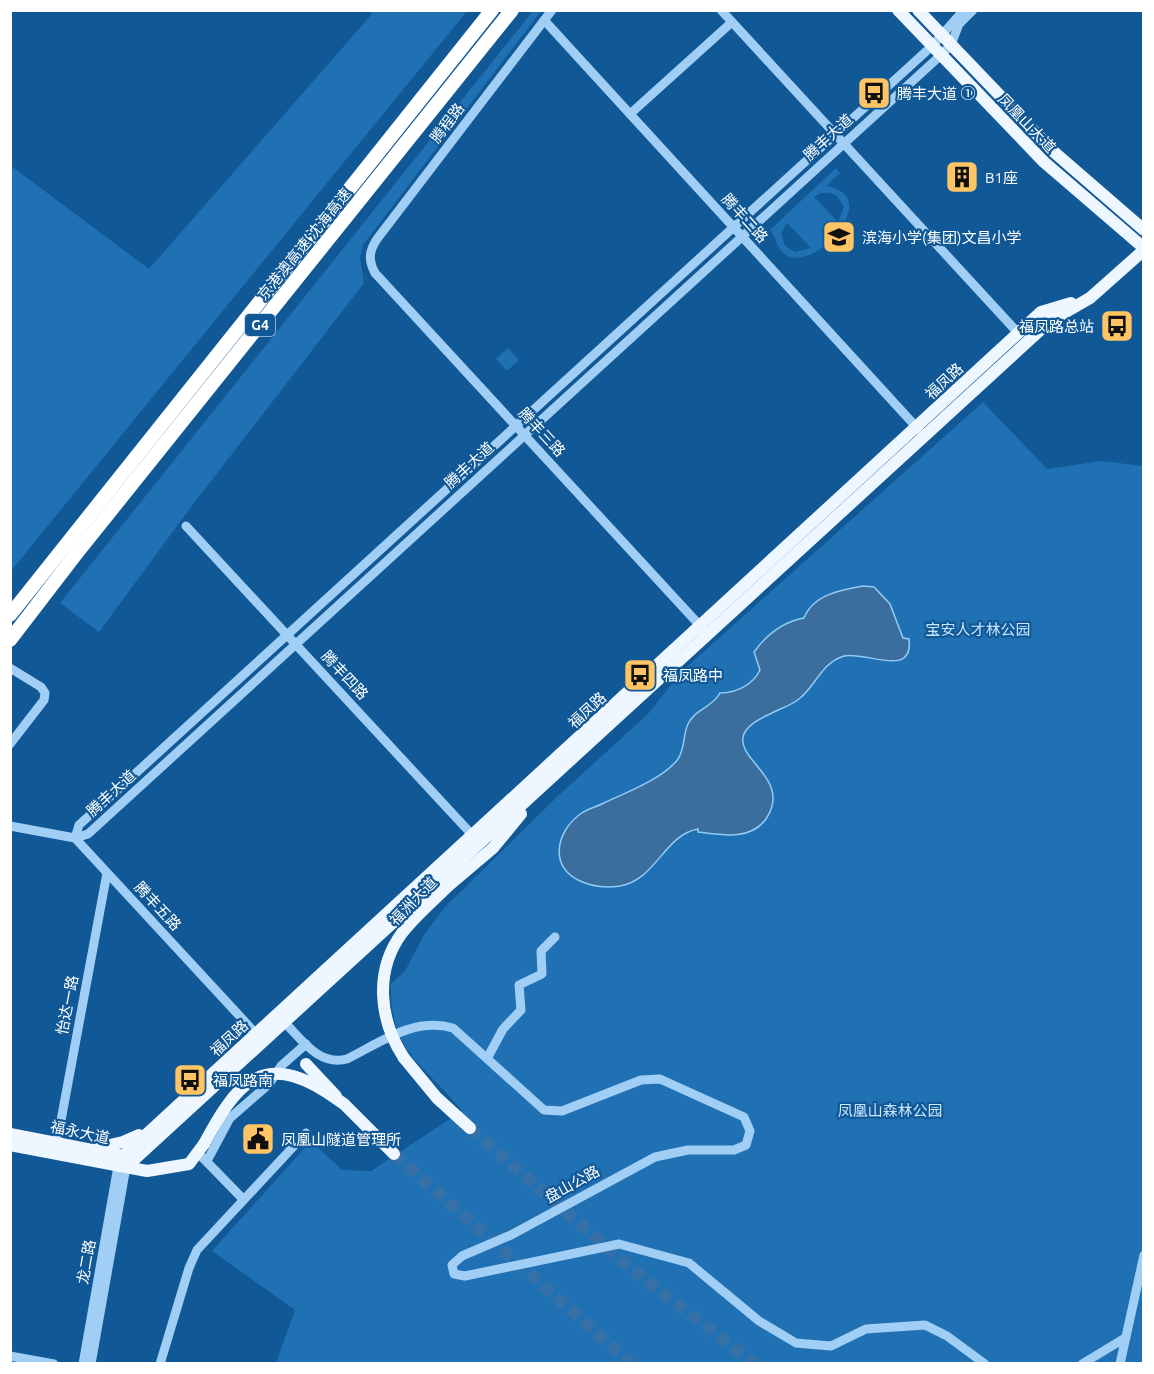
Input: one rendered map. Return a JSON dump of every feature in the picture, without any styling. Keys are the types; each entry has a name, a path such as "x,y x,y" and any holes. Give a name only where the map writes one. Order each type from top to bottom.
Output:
{"highway":[{"name":"京港澳高速 沈海高速","path":"10,615 492,10"},
{"name":"京港澳高速 沈海高速","path":"10,640 76,554 512,10"}],"main road":[{"name":"凤凰山大道","path":"898,10 1044,162 1143,249"},
{"name":"凤凰山大道","path":"918,10 1054,152 1143,230"},
{"name":"福凤路","path":"122,1163 920,432 1050,321 1090,298 1143,249"},
{"name":"福凤路","path":"920,432 1041,312 1090,298"},
{"name":"福凤路","path":"122,1163 154,1128 260,1038 285,1024 477,839 528,801 615,712"},
{"name":"福洲大道","path":"470,1128 437,1098 405,1058 386,1020 383,999 385,969 400,935 447,887 506,834 528,801"},
{"path":"306,1064 394,1154"},
{"path":"122,1163 147,1171 178,1168 189,1164 203,1153 232,1095 256,1078 272,1074 296,1077 344,1104"},
{"path":"84,1148 116,1144 154,1128"},
{"name":"福永大道","path":"10,1134 84,1148 122,1163"},
{"name":"福永大道","path":"10,1145 122,1163"}],"street":[{"name":"腾程路","path":"369,256 377,239 552,10"},
{"path":"721,10 1018,333"},
{"name":"腾丰大道","path":"947,40 964,10"},
{"name":"腾丰大道","path":"75,838 79,825 835,134 947,40 974,10"},
{"name":"腾丰二路","path":"544,20 920,432"},
{"path":"630,114 732,22"},
{"name":"腾丰大道","path":"75,838 88,834 844,144 936,50"},
{"name":"腾丰三路","path":"369,256 375,273 704,630"},
{"name":"腾丰四路","path":"186,526 477,839"},
{"path":"10,668 41,687 45,693 44,700 10,744"},
{"path":"10,826 75,838"},
{"name":"腾丰五路","path":"75,838 260,1038"},
{"name":"怡达一路","path":"57,1142 107,873"},
{"path":"489,1055 503,1029 521,1010 519,985 542,974 541,951 555,937"},
{"name":"盘山公路","path":"285,1024 323,1058 342,1060 407,1029 439,1024 453,1028 544,1110 562,1111 641,1080 660,1079 744,1117 750,1131 746,1145 734,1150 688,1150 655,1157 511,1235 462,1256 452,1265 454,1274 465,1276 620,1244 688,1263 759,1321 796,1343 831,1346 866,1329 925,1325 947,1336 985,1364"},
{"path":"243,1199 203,1153 237,1110 263,1089 281,1066 306,1044"},
{"path":"160,1364 193,1257 202,1242 306,1133"},
{"name":"龙二路","path":"83,1364 122,1163"},
{"name":"龙二路","path":"91,1364 122,1163"},
{"path":"1120,1364 1143,1255"},
{"path":"1082,1364 1125,1338"},
{"path":"10,1356 54,1364"}],"green space":[{"path":"370,11 467,11 11,571 11,166 149,269 372,14"},
{"path":"533,11 541,11 363,245 360,258 364,283 191,507 99,632 60,603"},
{"path":"836,168 840,173 826,186 842,192 849,203 847,217 839,231 827,243 813,253 799,258 786,255 780,250 770,230","holes":["821,193 837,196 844,207 838,222 814,197","787,223 811,248 795,252 785,246 781,234"]},
{"path":"508,348 519,360 507,371 496,359"},
{"name":"凤凰山森林公园","path":"983,402 1047,469 1101,461 1143,466 1143,1363 276,1363 295,1310 212,1251 311,1141 342,1170 371,1171 462,1111 422,1068 403,1042 396,1026 391,984 405,971 424,935 444,908 559,795 648,714 681,672"}],"shaded area":[{"path":"863,586 874,587 890,604 903,638 909,639 909,651 904,658 896,661 853,655 836,659 824,669 799,699 758,720 747,729 743,737 744,746 769,782 773,793 772,805 766,819 759,826 744,834 735,835 698,832 698,829 686,833 668,848 643,875 620,886 595,886 570,875 560,858 559,849 565,831 571,822 585,811 643,785 671,766 680,755 686,728 691,719 713,702 720,693 732,692 743,687 757,675 760,670 754,652 770,634 789,622 804,618 814,604 828,595"}],"tunnel":[{"path":"470,1128 628,1266 755,1364"},
{"path":"394,1154 632,1364"}],"place":[{"name":"腾丰大道 ①","path":"874,93"},
{"name":"B1座","path":"962,177"},
{"name":"滨海小学(集团)文昌小学","path":"839,237"},
{"name":"福凤路总站","path":"1117,326"},
{"name":"福凤路中","path":"640,675"},
{"name":"福凤路南","path":"190,1080"},
{"name":"凤凰山隧道管理所","path":"258,1139"}],"park label":[{"name":"宝安人才林公园","path":"978,629"}]}
